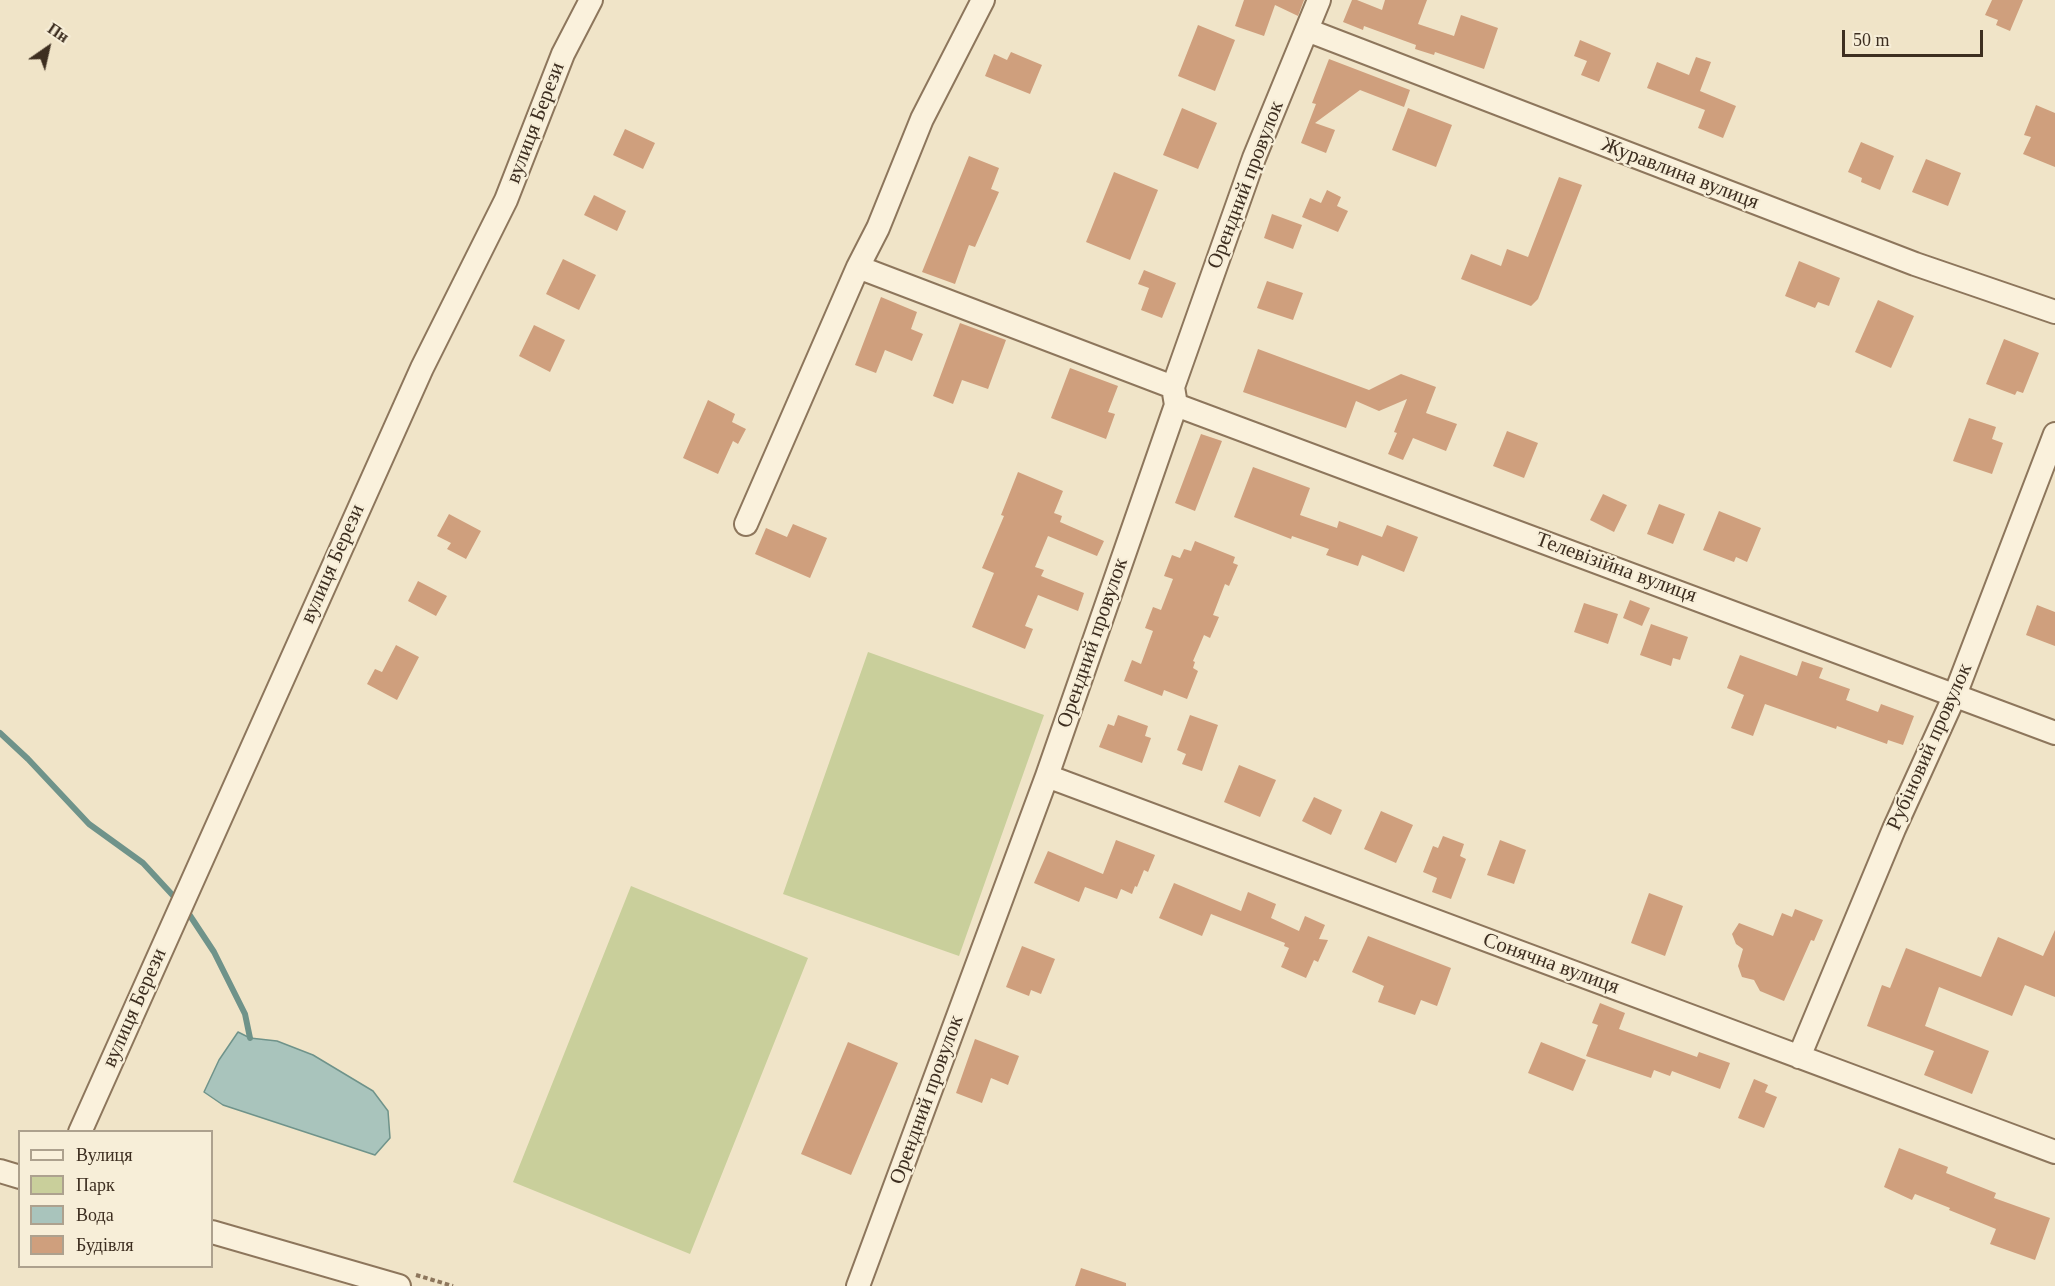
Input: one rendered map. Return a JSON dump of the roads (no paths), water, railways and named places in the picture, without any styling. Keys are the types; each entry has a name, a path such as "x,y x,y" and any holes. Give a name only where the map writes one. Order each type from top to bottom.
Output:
{"street":[{"name":"вулиця Берези","path":"80,1130 422,368 506,200 563,54 591,0"},
{"path":"746,524 858,267 878,228 922,119 983,0"},
{"name":"Орендний провулок","path":"858,1286 1047,776 1254,158 1319,0"},
{"name":"Журавлина вулиця","path":"1307,30 1915,264 2055,312"},
{"name":"Телевізійна вулиця","path":"858,267 1175,396 2055,733"},
{"name":"Рубіновий провулок","path":"1799,1057 1894,829 1955,695 2055,434"},
{"name":"Сонячна вулиця","path":"1047,776 2055,1152"},
{"path":"0,1171 18,1176"},
{"path":"213,1232 399,1286"}],"water":[{"path":"238,1032 250,1038 277,1041 313,1055 373,1091 388,1111 390,1138 375,1155 223,1105 204,1092 219,1060"}],"waterway":[{"path":"0,733 28,759 89,824 143,863 178,901"},
{"path":"185,908 214,952 245,1014 250,1038"}]}
